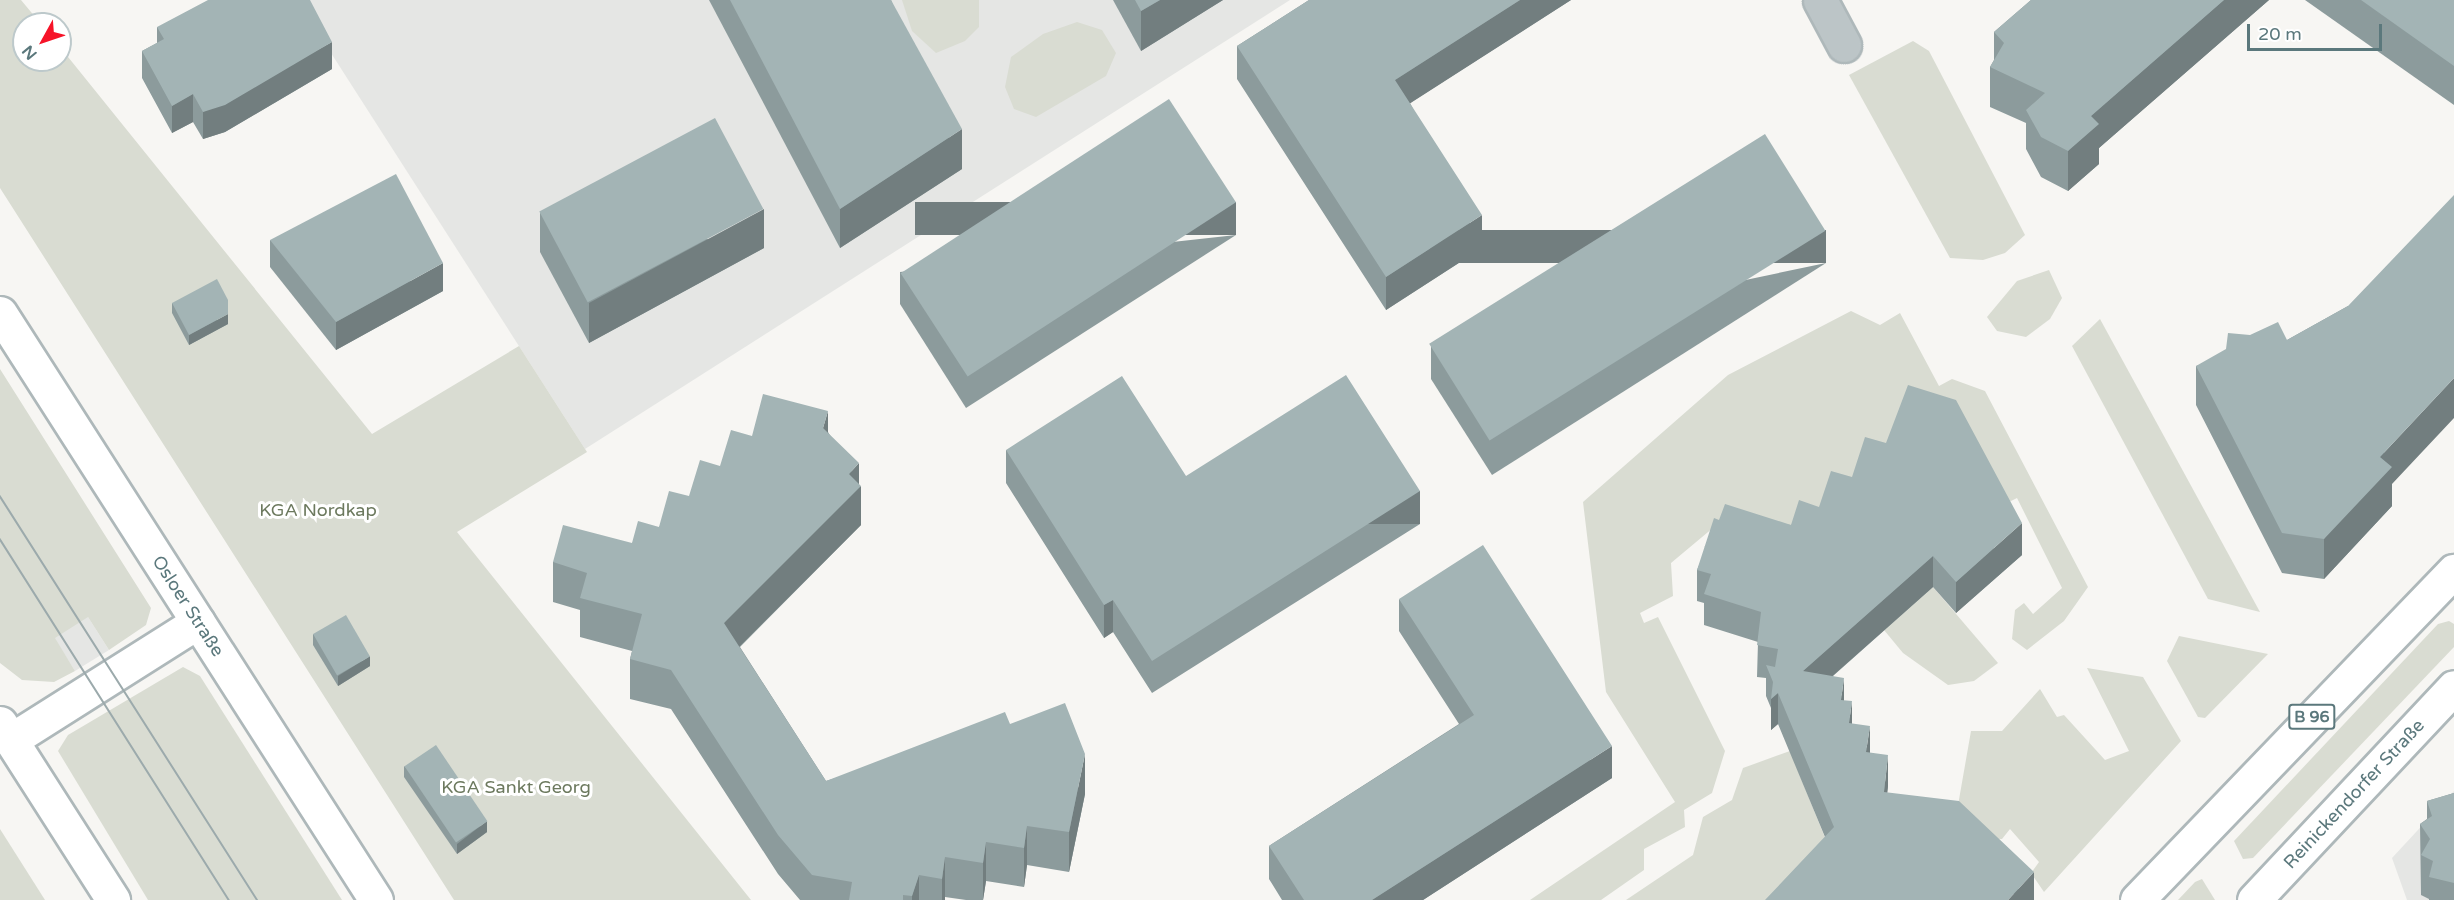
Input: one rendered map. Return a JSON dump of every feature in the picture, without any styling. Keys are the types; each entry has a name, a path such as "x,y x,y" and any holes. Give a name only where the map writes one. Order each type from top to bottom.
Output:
{"main road":[{"name":"Osloer Straße","path":"0,313 376,900"},
{"name":"B 96","path":"2137,900 2452,578"},
{"path":"113,900 6,732 198,622"},
{"name":"Reinickendorfer Straße","path":"2254,900 2454,687"}],"street":[{"path":"1820,0 1844,45"}],"shaded area":[{"path":"297,0 1290,0 585,449"},
{"path":"0,478 109,650 75,671 0,553"},
{"path":"2454,791 2454,900 2407,900 2392,858"}],"green space":[{"path":"0,0 21,0 31,12 12,12 12,72 72,72 72,62 372,434 519,346 587,452 457,532 751,900 454,900 0,188"},
{"path":"902,0 979,0 979,27 965,41 936,53 912,31"},
{"path":"1077,22 1102,30 1116,53 1106,76 1036,117 1014,109 1005,87 1011,57 1043,34"},
{"path":"1913,41 1929,51 2025,235 2005,253 1983,260 1950,258 1849,75"},
{"path":"2049,270 2062,298 2050,319 2026,337 1997,331 1987,317 2017,281"},
{"path":"1851,311 1880,325 1900,313 1939,386 1952,379 1985,391 2088,587 2064,621 2027,650 2012,639 2015,610 2024,603 2033,614 2062,588 2017,498 1997,508 1819,538 1719,552 1704,547 1730,524 1726,517 1671,563 1673,596 1640,613 1644,623 1658,617 1725,751 1712,793 1684,810 1685,827 1644,849 1644,870 1601,900 1530,900 1675,802 1606,692 1583,502 1728,375"},
{"path":"2100,319 2260,612 2208,599 2072,346"},
{"path":"0,369 151,608 146,625 109,650 88,617 55,638 75,671 54,682 22,680 0,663"},
{"path":"1933,587 1998,663 1974,681 1948,685 1903,653 1884,630"},
{"path":"2449,621 2454,624 2454,647 2253,858 2243,859 2234,841 2438,624"},
{"path":"2179,636 2268,654 2205,718 2198,717 2167,661"},
{"path":"183,667 200,676 342,900 148,900 58,751 68,735"},
{"path":"2087,668 2143,677 2181,741 2044,892 2031,873 2039,862 2010,829 2002,839 1991,840 1957,811 1971,731 2002,731 2040,689 2057,717 2064,715 2105,760 2129,751"},
{"path":"1790,751 1836,865 1795,900 1626,900 1693,855 1703,817 1732,800 1743,768"},
{"path":"0,829 45,900 0,900"},
{"path":"2202,879 2215,900 2178,900 2195,882"}],"building":[{"path":"208,0 310,0 332,42 225,105 203,112 193,94 172,106 142,51 164,39 157,27"},
{"path":"730,0 891,0 962,129 840,209"},
{"path":"1135,0 1160,0 1141,11"},
{"path":"1309,0 1520,0 1395,80 1482,215 1386,277 1237,46"},
{"path":"2031,0 2224,0 2091,116 2099,124 2068,151 2041,137 2026,110 2045,93 1990,67 2004,43 1994,32"},
{"path":"2361,0 2454,0 2454,66"},
{"path":"1169,99 1236,202 968,376 901,273"},
{"path":"715,118 763,209 588,302 539,211"},
{"path":"1765,134 1825,231 1490,441 1429,344"},
{"path":"396,174 443,263 336,322 270,240"},
{"path":"2454,195 2454,378 2380,457 2392,467 2324,539 2282,533 2196,366 2226,349 2228,333 2250,335 2278,322 2287,340 2348,306"},
{"path":"217,279 228,300 228,314 189,335 172,303"},
{"path":"1346,375 1420,491 1152,661 1113,600 1104,605 1006,450 1122,376 1186,476"},
{"path":"1908,385 1956,400 2022,523 1956,582 1933,556 1803,671 1844,678 1841,700 1852,701 1849,723 1870,726 1866,752 1888,755 1884,792 1959,801 2034,872 2008,900 1765,900 1834,827 1778,693 1771,699 1773,682 1766,665 1775,667 1778,649 1757,645 1761,612 1704,594 1711,574 1697,570 1714,518 1719,520 1725,504 1791,525 1799,500 1819,507 1831,471 1852,477 1865,437 1886,443"},
{"path":"763,394 828,411 823,428 859,463 849,474 861,486 724,623 826,781 1005,712 1010,724 1065,703 1085,754 1069,832 1027,826 1024,848 986,842 983,863 945,857 942,879 919,875 912,896 903,895 903,900 849,900 852,882 812,875 778,835 671,670 630,659 642,614 580,598 587,573 553,562 563,525 632,543 638,521 659,527 669,491 689,496 700,460 720,466 731,430 752,436"},
{"path":"1483,545 1612,746 1372,900 1304,900 1269,846 1474,715 1399,599"},
{"path":"346,615 370,657 337,676 313,634"},
{"path":"436,745 487,821 456,843 404,766"},
{"path":"2454,793 2454,883 2429,877 2433,861 2421,855 2430,839 2420,824 2432,816 2427,801"}],"tram line":[{"path":"0,496 257,900"},
{"path":"0,539 229,900"}],"park label":[{"name":"KGA Nordkap","path":"318,510"},
{"name":"KGA Sankt Georg","path":"516,787"}]}
